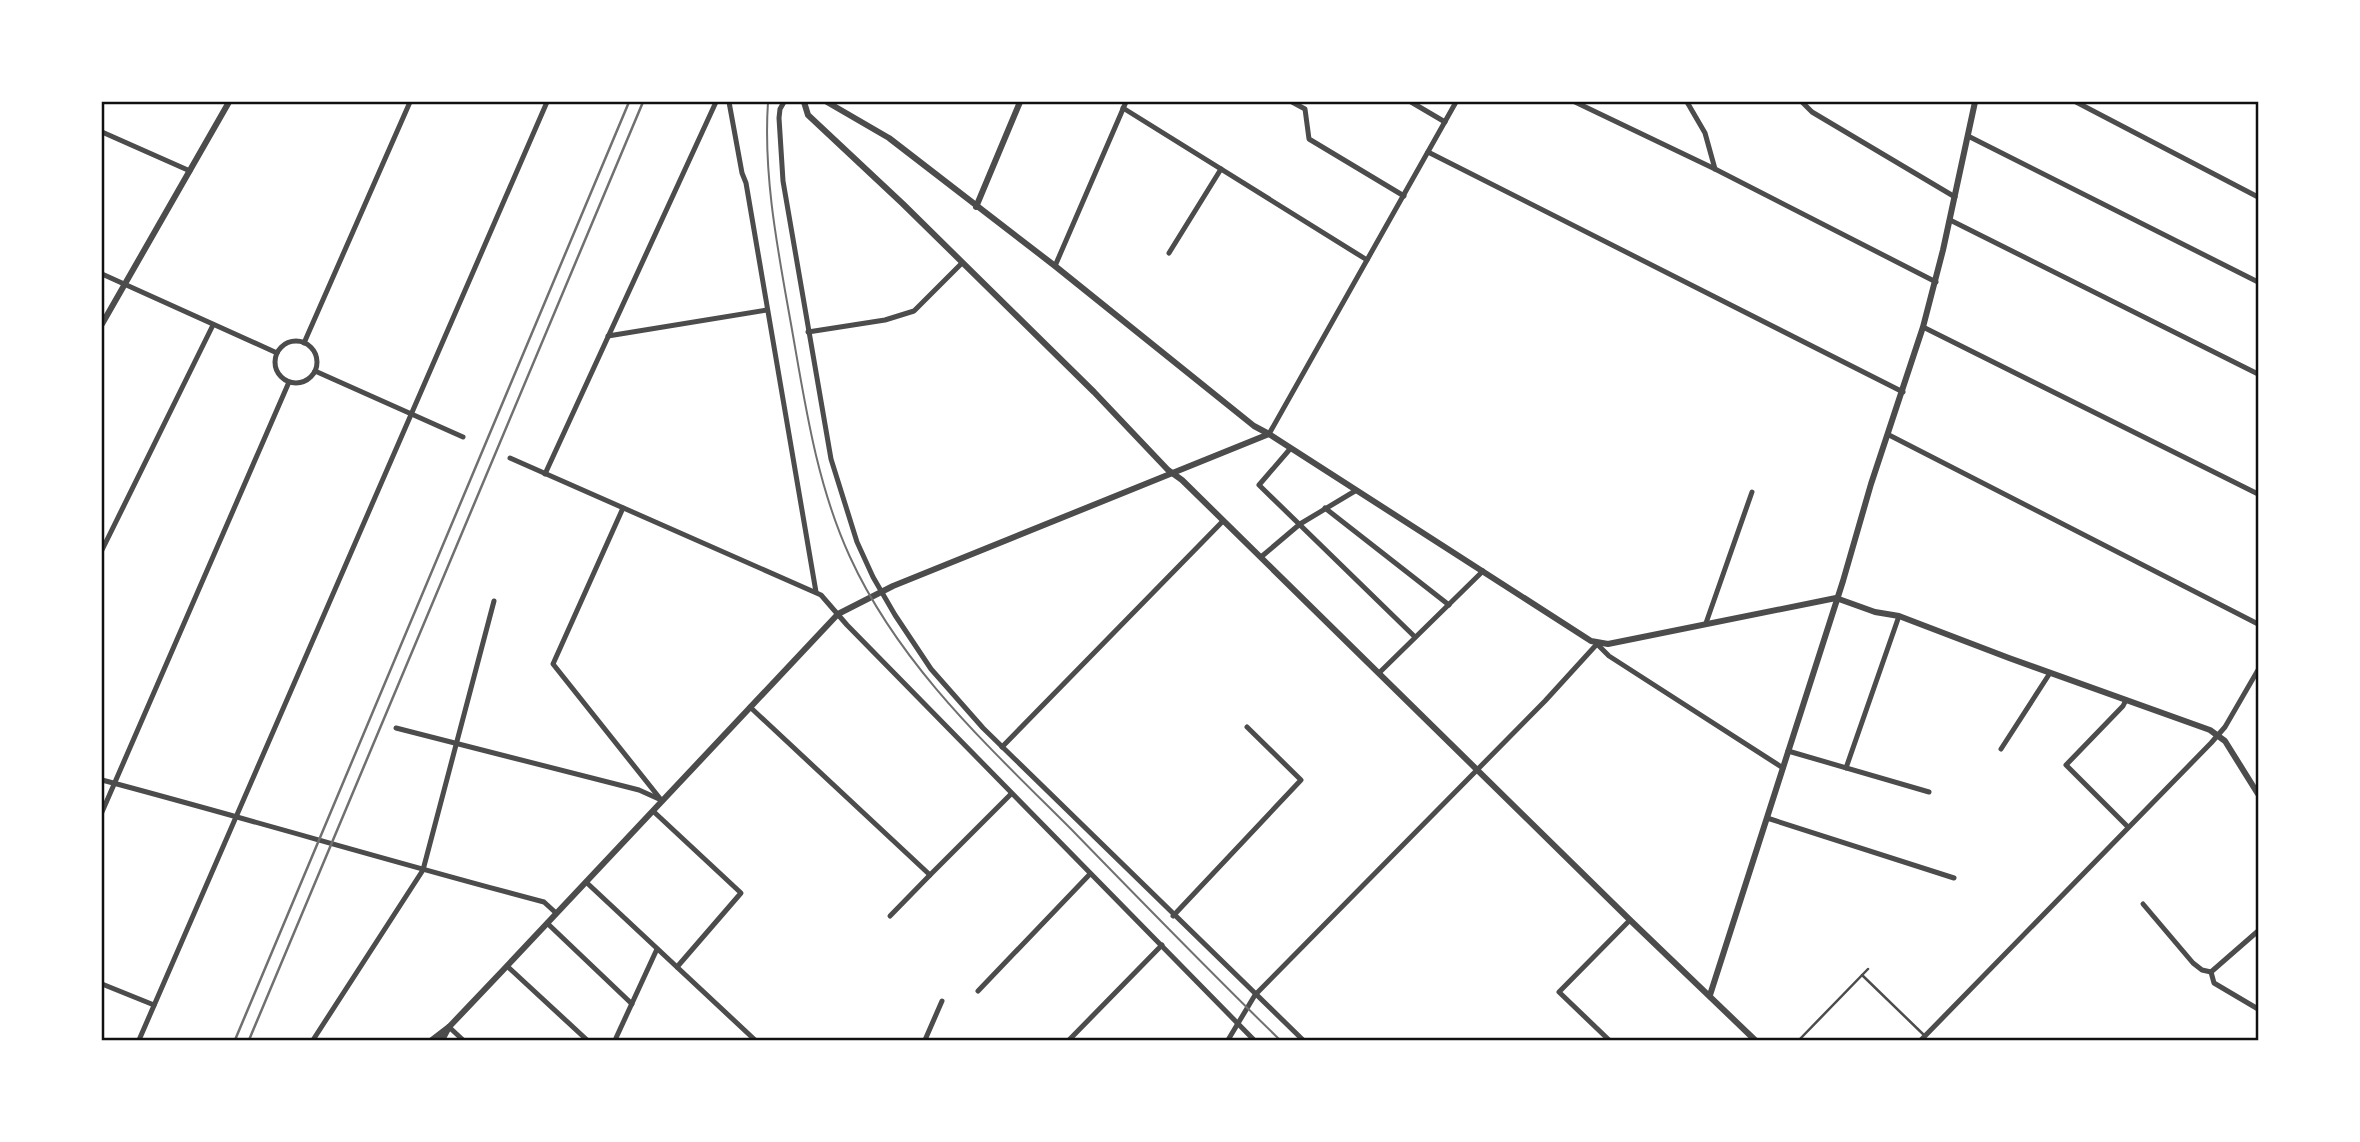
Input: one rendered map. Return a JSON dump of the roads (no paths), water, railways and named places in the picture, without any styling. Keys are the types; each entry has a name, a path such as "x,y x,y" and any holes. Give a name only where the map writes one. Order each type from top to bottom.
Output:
{"street":[{"path":"102,324 229,102"},
{"path":"304,343 410,102"},
{"path":"139,1041 547,102"},
{"path":"545,474 716,102"},
{"path":"729,102 746,183 816,592"},
{"path":"784,102 779,118 783,181 831,459 857,542 882,592 931,669 1002,747 1303,1041"},
{"path":"804,102 808,115 1094,392 1168,470 1710,995 1751,1039"},
{"path":"827,102 889,138 1055,266 1254,426 1597,644 1609,656 1783,768"},
{"path":"976,206 1020,102"},
{"path":"1292,102 1305,110 1310,139 1404,196"},
{"path":"1412,102 1445,122"},
{"path":"432,1041 449,1027 507,966 838,614 882,592 1269,434 1456,102"},
{"path":"1575,102 1715,169 1936,282"},
{"path":"1687,102 1705,133 1715,169"},
{"path":"1802,102 1812,112 1955,197"},
{"path":"1710,995 1923,327 1944,250 1975,102"},
{"path":"2076,102 2259,197"},
{"path":"1055,266 1125,105 1367,260"},
{"path":"102,132 190,171"},
{"path":"1968,136 2259,282"},
{"path":"1428,152 1903,392"},
{"path":"1169,253 1222,169"},
{"path":"1950,220 2259,374"},
{"path":"808,332 885,320 914,311 961,264"},
{"path":"102,274 277,353"},
{"path":"608,335 767,310"},
{"path":"102,550 213,325"},
{"path":"1923,327 2259,494"},
{"path":"292,342 304,343 310,346 317,358 315,371 301,383 289,382 283,379 276,367 277,353 292,342"},
{"path":"315,371 463,437"},
{"path":"102,812 289,382"},
{"path":"1889,435 2259,624"},
{"path":"1290,449 1259,485 1415,637"},
{"path":"510,458 821,595 1011,794 1254,1041"},
{"path":"1261,558 1300,524 1355,491"},
{"path":"1706,623 1752,492"},
{"path":"623,508 553,664 662,801"},
{"path":"1325,508 1449,605"},
{"path":"1002,747 1223,521"},
{"path":"1379,673 1483,571"},
{"path":"1228,1041 1255,995 1563,683 1597,644 1836,598 1875,612 1899,616 2219,734 2259,794"},
{"path":"313,1041 423,870 495,601"},
{"path":"1846,768 1899,616"},
{"path":"1923,1038 2219,734 2259,670"},
{"path":"2001,749 2050,673"},
{"path":"2126,700 2066,765 2129,827"},
{"path":"750,707 930,875"},
{"path":"1173,916 1301,780 1247,727"},
{"path":"396,728 639,790 662,801"},
{"path":"1788,751 1929,792"},
{"path":"102,780 544,902 556,913"},
{"path":"890,916 1011,794"},
{"path":"653,811 741,894 677,967"},
{"path":"1767,818 1954,878"},
{"path":"978,991 1090,874"},
{"path":"586,882 755,1041"},
{"path":"2143,904 2193,963 2202,970 2211,972"},
{"path":"1607,1040 1559,992 1630,920"},
{"path":"547,923 632,1004"},
{"path":"2211,972 2259,930"},
{"path":"1069,1041 1162,945"},
{"path":"616,1038 657,949"},
{"path":"507,966 587,1041"},
{"path":"2211,972 2214,983 2259,1009"},
{"path":"102,984 154,1006"},
{"path":"925,1041 942,1001"},
{"path":"442,1041 449,1027"},
{"path":"449,1027 463,1041"}],"lane":[{"path":"1799,1041 1868,969"},
{"path":"1862,975 1923,1038"}],"tram line":[{"path":"768,102 768,158 773,213 807,413 828,500 850,557 870,597 894,634 948,703 1280,1040"}],"railway":[{"path":"235,1040 629,102"},
{"path":"249,1040 643,102"}]}
